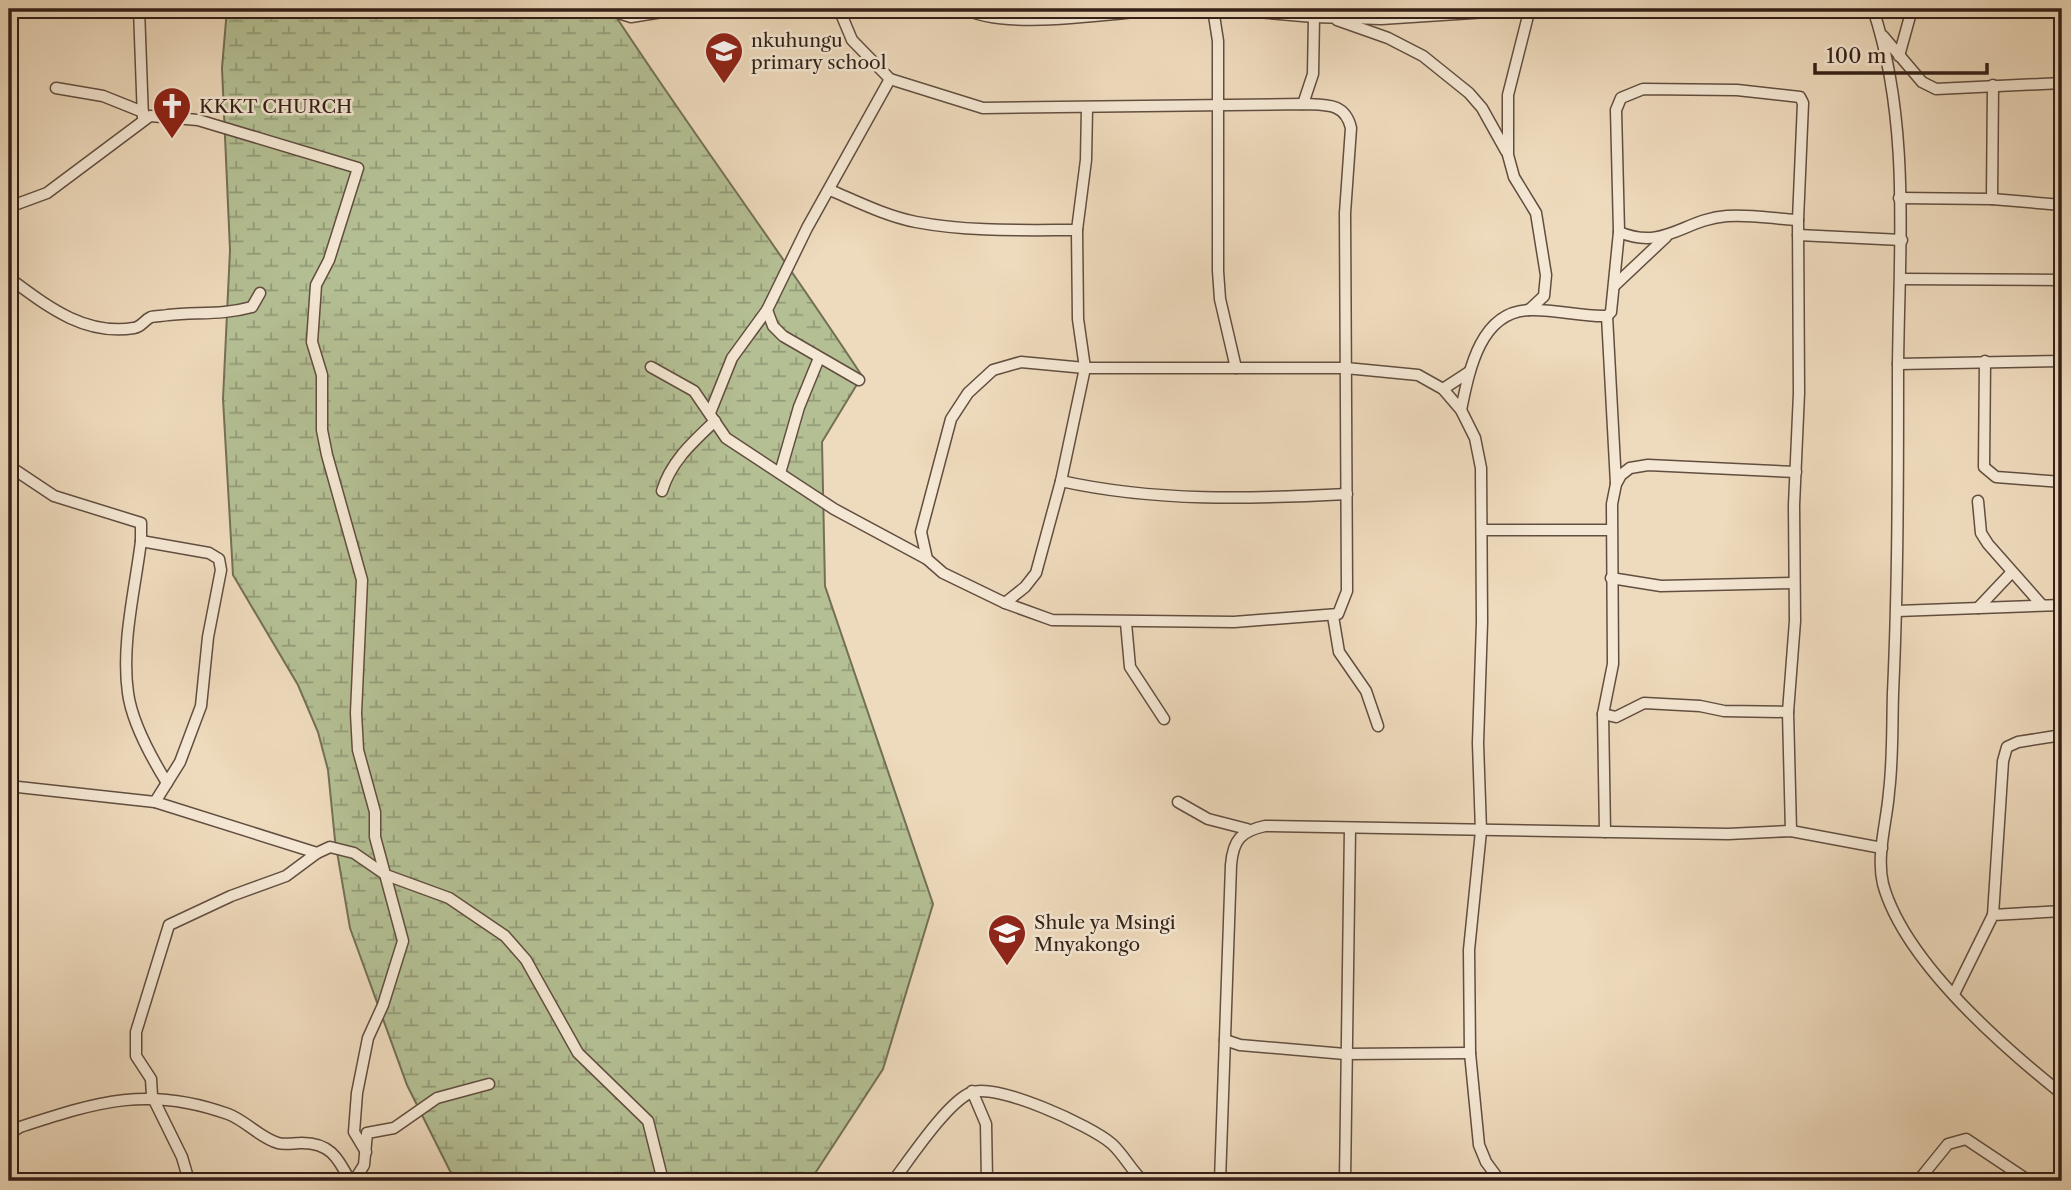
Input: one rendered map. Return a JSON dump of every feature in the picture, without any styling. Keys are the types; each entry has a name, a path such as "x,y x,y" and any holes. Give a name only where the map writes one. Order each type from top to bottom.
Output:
{"street":[{"path":"9,207 47,193 103,153 143,115 139,9"},
{"path":"606,9 631,18 681,9"},
{"path":"651,367 688,385 726,438 858,523 927,559 943,573 1005,603 1052,620 1126,623 1333,616 1342,609 1346,591 1347,494 1344,426 1345,214 1350,128 1348,115 1336,106 1303,104 983,108 890,79 852,40 839,9"},
{"path":"965,9 996,18 1163,9"},
{"path":"1213,9 1218,41 1218,271 1220,299 1236,368"},
{"path":"1222,9 1314,18 1381,19 1532,10 1508,95 1508,155 1514,177 1536,213 1542,240 1546,287 1544,296 1529,310"},
{"path":"1873,9 1881,34 1895,116 1902,240 1898,365 1897,611 1890,790 1882,848 1883,883 1897,919 1931,968 1954,994 2015,1057 2059,1091 2062,1079"},
{"path":"1899,56 1912,9"},
{"path":"1328,17 1388,38 1423,56 1475,101 1508,155"},
{"path":"1303,104 1314,74 1314,18"},
{"path":"1881,34 1922,82 1936,89 2062,83"},
{"path":"662,491 668,472 713,417 732,358 767,310 807,228 890,79"},
{"path":"1992,199 1993,85"},
{"path":"56,88 103,96 143,115 198,120 358,168 329,260 316,285 312,342 322,375 323,430 327,455 362,580 356,713 358,750 375,812 375,837 401,930 403,947 368,1038 357,1093 354,1132 366,1152"},
{"path":"1605,832 1603,714 1613,664 1610,530 1616,484 1607,316 1613,306 1619,232 1616,110 1622,98 1643,89 1737,90 1800,97 1802,103 1802,170 1798,220 1795,621 1788,712 1791,831"},
{"path":"1005,603 1025,587 1036,573 1061,481 1085,368 1078,319 1077,230 1086,160 1087,108"},
{"path":"830,190 890,215 916,222 988,230 1077,230"},
{"path":"1899,198 1992,199 2062,205"},
{"path":"1614,286 1666,237 1698,223 1727,216 1798,220"},
{"path":"1619,232 1636,239 1666,237"},
{"path":"1798,235 1902,240"},
{"path":"9,278 62,315 90,328 112,331 139,327 152,317 204,311 225,315 252,307 260,293"},
{"path":"1901,279 2062,280"},
{"path":"767,310 773,326 783,336 859,380"},
{"path":"1461,410 1469,372 1492,327 1500,319 1529,310 1607,316"},
{"path":"780,473 799,407 819,358"},
{"path":"1898,365 2062,360"},
{"path":"1985,361 1984,467 1996,477 2062,482"},
{"path":"927,559 921,531 951,419 968,393 993,370 1021,362 1085,368 1346,368 1418,375 1443,389 1461,410 1475,438 1481,468 1483,530 1478,743 1481,831 1469,950 1470,1053 1479,1145 1486,1162 1500,1181"},
{"path":"1443,389 1469,372"},
{"path":"1616,484 1630,468 1648,465 1797,472"},
{"path":"9,466 54,496 141,523 126,658 128,696 152,759 167,783"},
{"path":"1061,481 1149,496 1265,498 1347,494"},
{"path":"1978,501 1982,533 2041,604"},
{"path":"1483,530 1610,530"},
{"path":"141,541 209,553 219,559 221,570 208,636 201,706 190,740 155,802"},
{"path":"1978,608 2012,572"},
{"path":"1611,578 1661,586 1794,583"},
{"path":"1897,611 2062,605"},
{"path":"1333,616 1339,652 1366,691 1378,726"},
{"path":"1126,623 1130,667 1164,719"},
{"path":"1603,714 1616,717 1644,703 1700,706 1724,712 1788,712"},
{"path":"1954,994 1993,915 2003,761 2007,747 2018,742 2062,735"},
{"path":"9,786 155,802 317,853"},
{"path":"1178,802 1208,819 1247,829 1265,826 1728,834 1791,831 1882,848"},
{"path":"1345,1181 1350,828"},
{"path":"1220,1181 1232,850 1237,838 1247,829"},
{"path":"189,1181 182,1157 152,1097 152,1079 136,1055 136,1032 169,925 231,896 286,876 317,853 330,847 354,853 386,875 449,898 505,936 526,960 578,1053 648,1121 663,1181"},
{"path":"1993,915 2004,912 2062,911"},
{"path":"1225,1040 1240,1045 1345,1054 1470,1053"},
{"path":"9,1134 20,1127 105,1102 152,1097 190,1101 231,1115 278,1143 313,1142 325,1146 334,1152 352,1181 364,1165 367,1133 394,1128 437,1098 489,1084"},
{"path":"893,1181 938,1124 972,1091 988,1092 1053,1109 1111,1143 1143,1181"},
{"path":"972,1091 986,1124 987,1181"},
{"path":"1918,1181 1948,1144 1966,1139 2029,1181"}],"green space":[{"path":"227,9 611,9 862,376 822,442 825,586 933,904 883,1069 810,1181 455,1181 407,1085 350,928 335,840 328,770 318,732 298,685 233,575 223,399 230,250 222,68"}],"place":[{"name":"nkuhungu primary school","path":"724,85"},
{"name":"KKKT CHURCH","path":"172,140"},
{"name":"Shule ya Msingi Mnyakongo","path":"1007,967"}]}
